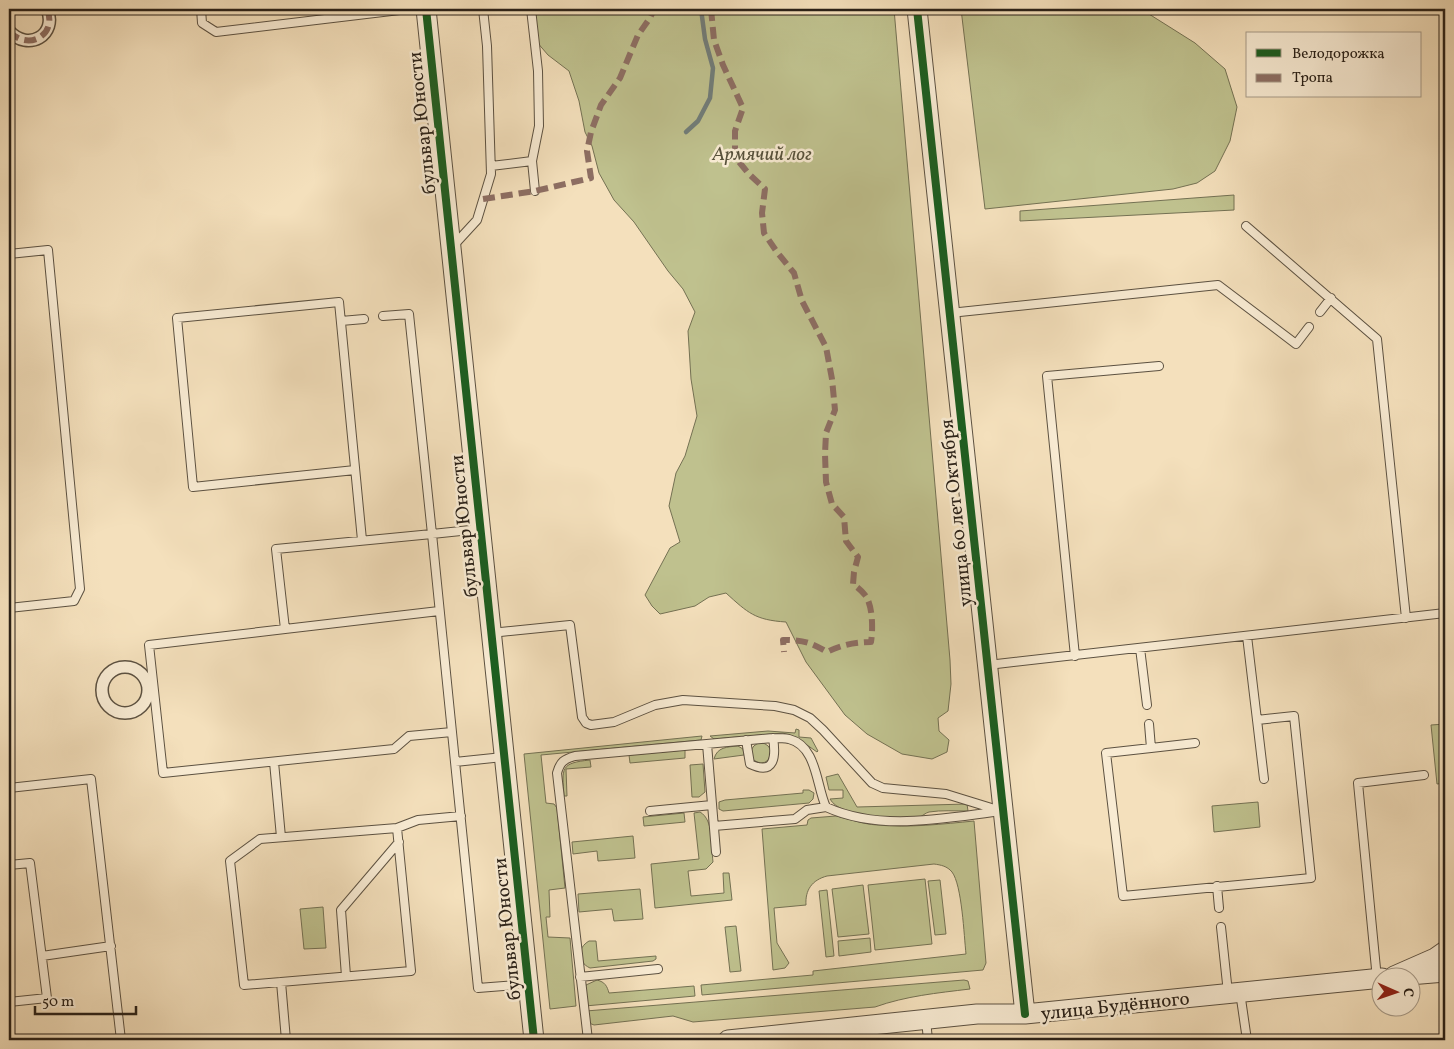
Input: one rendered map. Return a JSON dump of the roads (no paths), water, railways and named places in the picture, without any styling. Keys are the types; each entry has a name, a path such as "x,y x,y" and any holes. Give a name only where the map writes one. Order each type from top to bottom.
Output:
{"street":[{"path":"9,31 20,40 34,40 40,37 46,32 49,25 50,18 47,9"},
{"name":"бульвар Юности","path":"426,9 534,1040"},
{"name":"улица 60 лет Октября","path":"917,9 1025,1014"},
{"path":"130,667 143,675 147,681 148,696 140,709 126,714 111,709 102,696 104,680 109,673 116,669 130,667"},
{"name":"улица Будённого","path":"1415,966 1435,958 1445,951"},
{"path":"1422,974 1445,972"},
{"name":"улица Будённого","path":"728,1040 977,1014 1025,1014 1372,979"}],"lane":[{"path":"201,9 202,23 216,32 385,10 408,9"},
{"path":"451,248 477,220 491,174 483,9"},
{"path":"530,9 538,71 539,126 532,160 535,191"},
{"path":"491,166 532,160"},
{"path":"1246,226 1377,338 1406,618"},
{"path":"9,254 48,250 80,589 74,601 9,608"},
{"path":"950,313 1218,285 1296,344 1308,328"},
{"path":"1320,312 1331,298"},
{"path":"355,470 193,487 177,318 339,302 362,540"},
{"path":"384,316 409,314 478,988 528,984"},
{"path":"340,321 364,319"},
{"path":"1075,656 1047,376 1159,366"},
{"path":"284,628 276,548 480,529"},
{"path":"439,611 149,645 163,773 394,749 409,736 452,732"},
{"path":"988,666 1445,613"},
{"path":"491,633 570,624 582,717 586,723 591,725 614,722 655,705 683,700 775,706 794,710 810,718 872,783 878,786 897,790 946,794 1002,811"},
{"path":"1247,636 1264,779"},
{"path":"1140,648 1147,705"},
{"path":"1195,743 1106,753 1124,896 1312,878 1294,716 1257,720"},
{"path":"1149,724 1152,748"},
{"path":"746,740 750,764 758,768 768,767 773,761 775,753 773,738"},
{"path":"588,1040 559,798 557,773 560,764 566,759 575,756 746,740 790,739 802,745 808,754 826,807"},
{"path":"707,744 716,852"},
{"path":"455,762 504,757"},
{"path":"274,762 281,837"},
{"path":"1382,966 1358,783 1424,775"},
{"path":"9,788 91,779 121,1040"},
{"path":"650,811 712,805"},
{"path":"714,826 795,819 807,810 826,807 856,818 879,821 917,820 1002,811"},
{"path":"398,828 411,971 244,985 230,861 260,839 398,828 418,820 461,816"},
{"path":"346,976 341,910 399,842"},
{"path":"9,864 30,863 47,998 9,1002"},
{"path":"1217,886 1219,908"},
{"path":"1221,927 1234,993 1247,1040"},
{"path":"42,956 110,946"},
{"path":"580,977 658,969"},
{"path":"281,982 286,1040"},
{"path":"926,1019 928,1040"}],"waterway":[{"path":"686,132 698,121 710,98 713,68 705,39 701,9"}],"park label":[{"name":"Армячий лог","path":"762,153"}]}
